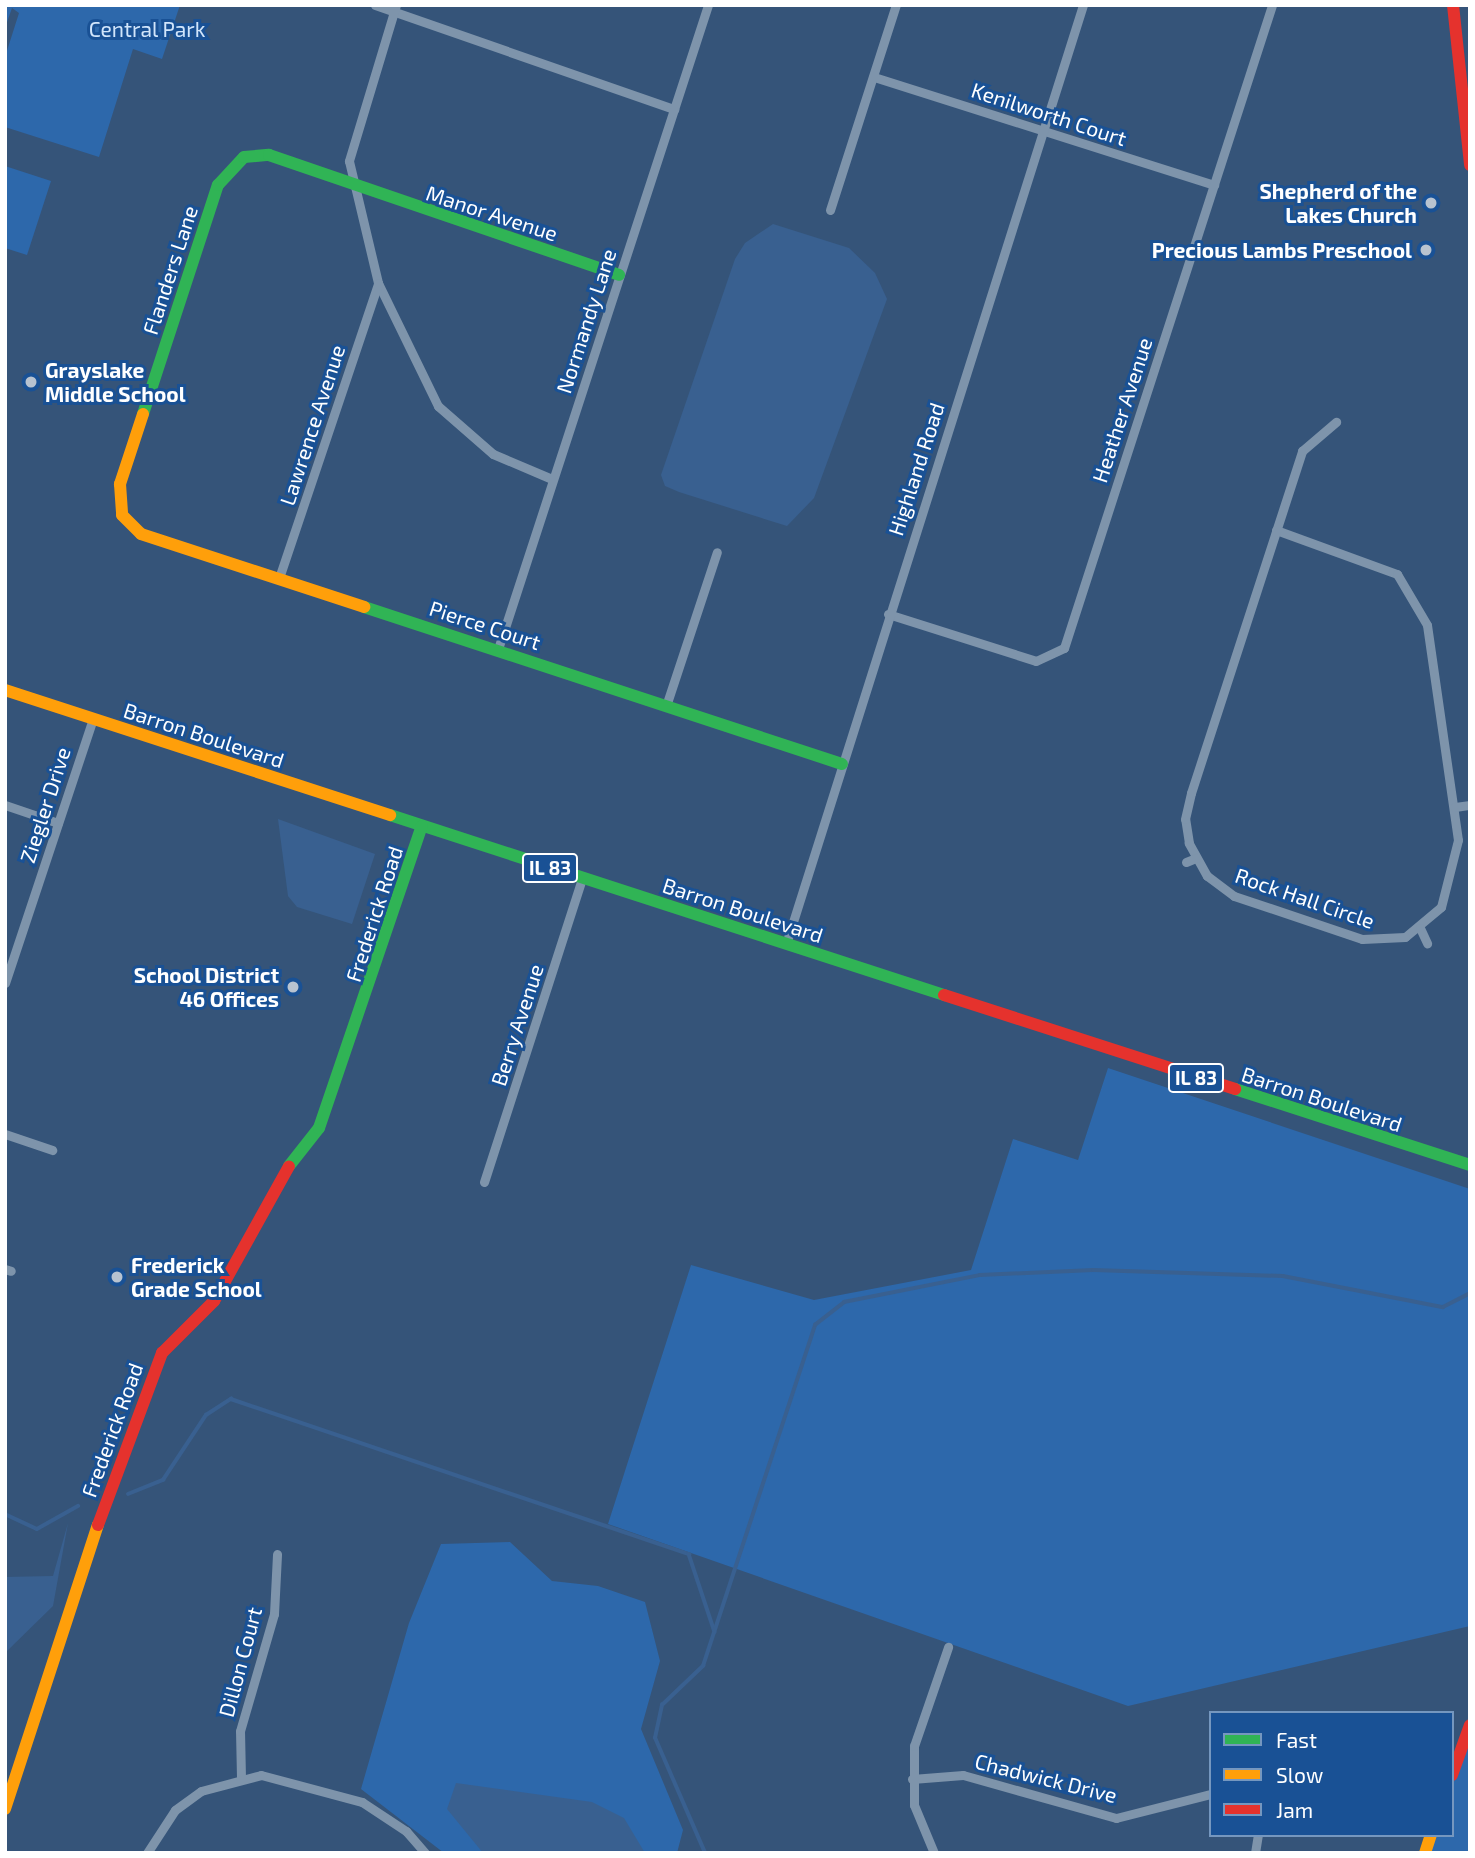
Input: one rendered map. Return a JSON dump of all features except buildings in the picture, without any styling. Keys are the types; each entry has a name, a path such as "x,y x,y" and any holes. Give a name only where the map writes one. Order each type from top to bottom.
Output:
{"street":[{"path":"375,5 394,9 674,109"},
{"name":"Normandy Lane","path":"498,649 708,5"},
{"path":"830,210 897,5"},
{"name":"Highland Road","path":"786,944 888,614 1083,5"},
{"name":"Heather Avenue","path":"888,614 1036,660 1064,648 1272,5"},
{"path":"1453,5 1470,165"},
{"path":"394,9 355,130 352,188 378,283 422,382 453,423 493,454 552,479"},
{"name":"Kenilworth Court","path":"874,77 1214,185"},
{"name":"Flanders Lane","path":"122,515 120,484 226,170 244,157 269,155 352,188"},
{"name":"Manor Avenue","path":"352,188 619,275"},
{"name":"Lawrence Avenue","path":"279,578 378,283"},
{"name":"Rock Hall Circle","path":"1336,422 1302,452 1191,793 1185,819 1196,858 1207,876 1234,896 1362,939 1390,941 1420,928"},
{"name":"Pierce Court","path":"122,515 141,534 842,764"},
{"path":"1276,530 1381,564 1411,589 1427,625 1458,839 1449,887 1420,928 1427,943"},
{"path":"666,706 717,552"},
{"name":"Barron Boulevard","path":"5,690 1470,1166"},
{"name":"Ziegler Drive","path":"5,983 93,719"},
{"path":"5,805 58,823"},
{"path":"1455,807 1470,805"},
{"name":"Frederick Road","path":"5,1809 137,1408 162,1353 214,1301 247,1250 276,1182 319,1128 422,826"},
{"path":"1186,862 1196,858"},
{"name":"Berry Avenue","path":"484,1182 582,878"},
{"path":"5,1134 52,1150"},
{"name":"Dillon Court","path":"241,1778 240,1731 274,1614 277,1555"},
{"path":"933,1853 914,1805 912,1779 920,1724 948,1647"},
{"path":"1454,1769 1470,1725"},
{"name":"Chadwick Drive","path":"912,1779 962,1775 1116,1818 1209,1795"},
{"path":"147,1853 175,1810 201,1791 241,1778 290,1779 362,1801 406,1831 425,1853"}],"green space":[{"name":"Central Park","path":"5,5 180,5 162,59 133,49 99,157 5,127 5,57 19,13 12,8 5,28"},
{"path":"5,166 51,181 27,255 5,248"},
{"path":"1108,1068 1470,1189 1470,1626 1128,1706 608,1524 691,1265 814,1300 971,1270 1013,1139 1078,1160"},
{"path":"510,1542 552,1581 598,1586 645,1602 660,1661 641,1729 683,1830 677,1853 444,1853 361,1789 409,1623 441,1544"},
{"path":"1470,1726 1470,1853 1426,1853 1431,1837 1454,1837 1454,1770"}],"shaded area":[{"path":"773,224 849,248 875,273 887,299 814,498 787,526 679,492 665,486 661,475 735,259 745,243"},
{"path":"278,819 375,854 352,924 297,907 288,896"},
{"path":"68,1523 53,1606 5,1653 5,1577 53,1576"},
{"path":"456,1783 592,1802 624,1818 645,1853 483,1853 447,1809"}],"waterway":[{"path":"705,1853 655,1738 662,1705 703,1666 815,1325 844,1302 980,1275 1093,1270 1283,1276 1443,1307 1470,1293"},
{"path":"128,1494 163,1480 206,1415 231,1399 689,1554 715,1632"},
{"path":"5,1514 37,1529 78,1506"}],"traffic: fast":[{"path":"143,414 218,185 244,157 269,155 619,275"},
{"path":"364,607 842,764"},
{"path":"390,815 944,995"},
{"path":"289,1166 319,1128 422,826"},
{"path":"1235,1089 1470,1165"}],"traffic: slow":[{"path":"143,414 120,484 122,515 141,534 364,607"},
{"path":"5,690 390,815"},
{"path":"5,1809 98,1525"},
{"path":"1425,1853 1430,1837"}],"traffic: jam":[{"path":"1453,5 1470,165"},
{"path":"944,995 1235,1089"},
{"path":"98,1525 162,1353 214,1301 289,1166"},
{"path":"1454,1769 1470,1725"}],"place":[{"name":"Shepherd of the Lakes Church","path":"1431,203"},
{"name":"Precious Lambs Preschool","path":"1426,250"},
{"name":"Grayslake Middle School","path":"31,382"},
{"name":"School District 46 Offices","path":"293,987"},
{"name":"Frederick Grade School","path":"117,1277"}]}
